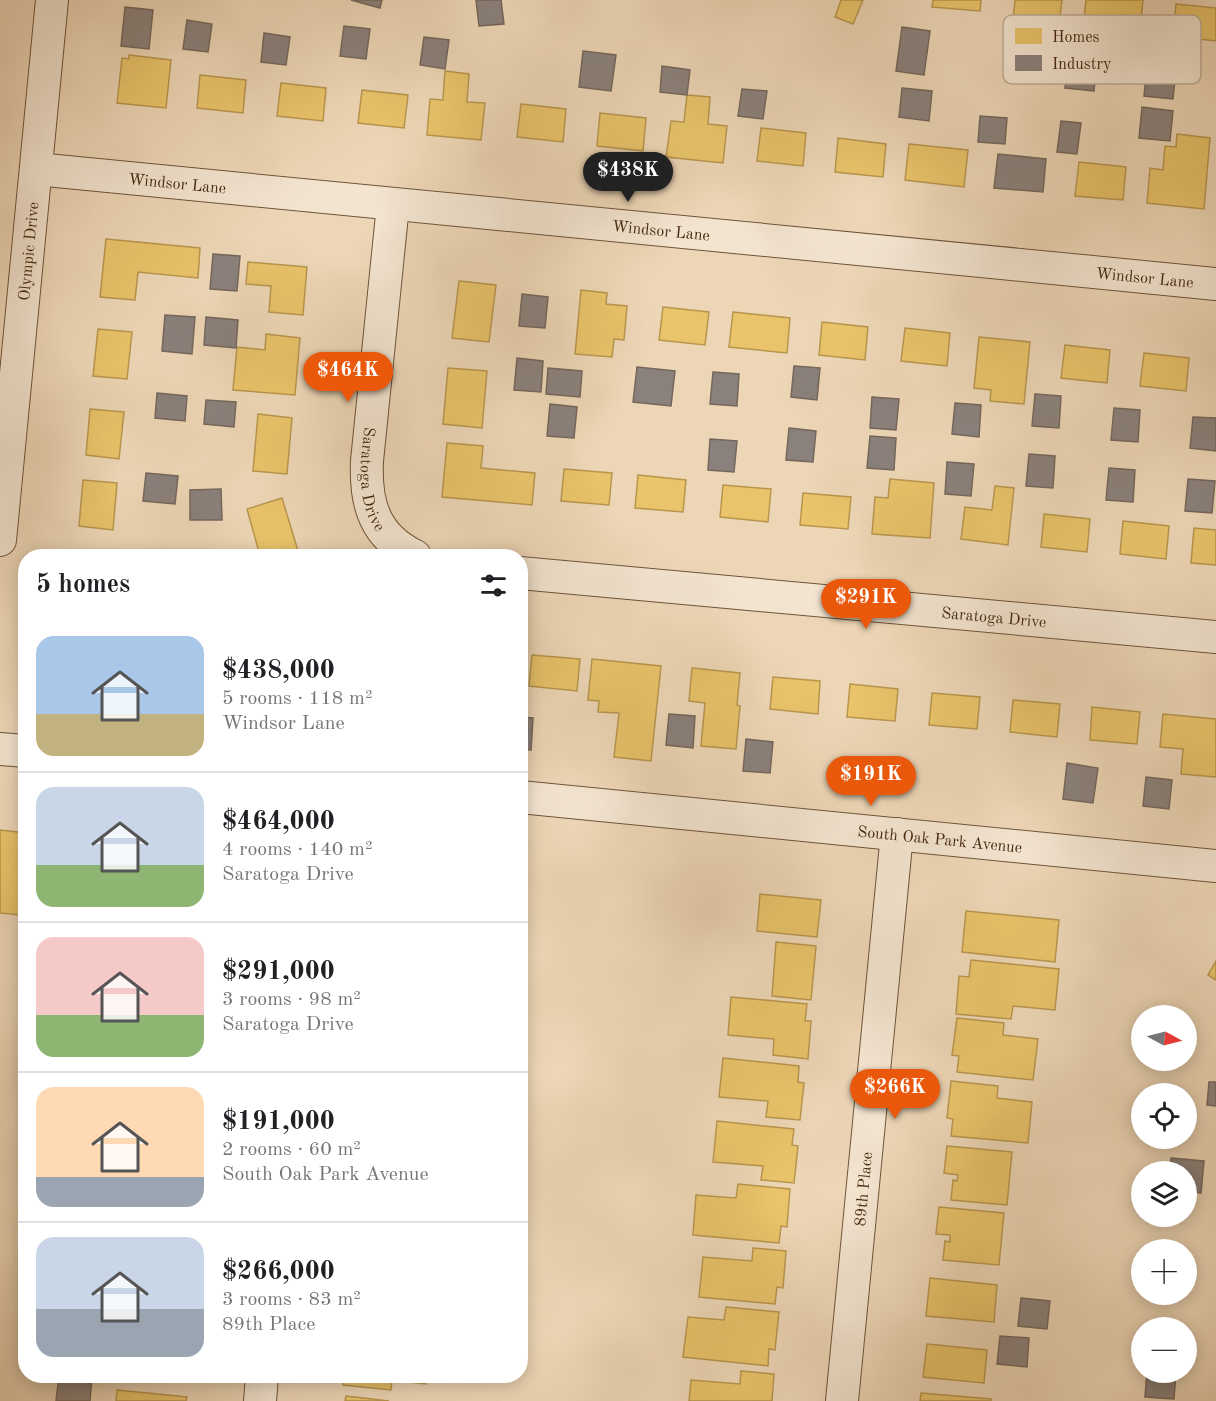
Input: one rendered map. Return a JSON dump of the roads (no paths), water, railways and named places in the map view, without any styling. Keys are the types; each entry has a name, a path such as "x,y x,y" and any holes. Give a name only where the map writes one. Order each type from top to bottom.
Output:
{"street":[{"name":"Olympic Drive","path":"0,540 52,0"},
{"name":"Windsor Lane","path":"36,169 1216,284"},
{"name":"Saratoga Drive","path":"393,205 366,488 373,513 381,529 405,549"},
{"name":"Saratoga Drive","path":"528,574 1216,638"},
{"path":"0,749 18,750"},
{"name":"South Oak Park Avenue","path":"528,798 1216,866"},
{"name":"89th Place","path":"842,1401 897,834"},
{"path":"260,1401 261,1383"}]}
